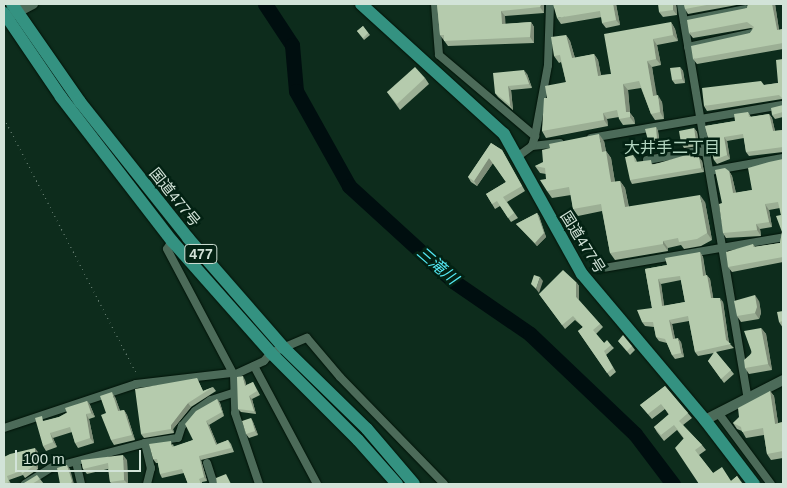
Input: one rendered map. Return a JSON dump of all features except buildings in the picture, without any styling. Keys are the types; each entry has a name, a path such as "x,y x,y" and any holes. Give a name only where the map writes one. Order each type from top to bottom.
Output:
{"highway":[{"name":"国道477号","path":"361,4 494,120 518,157 582,274 705,420 754,484"},
{"name":"国道477号","path":"9,13 61,97 172,241 271,353 358,440 397,484"},
{"name":"国道477号","path":"9,13 136,175 284,348 367,429 414,484"}],"street":[{"path":"9,13 32,4"},
{"path":"435,4 439,55 535,136"},
{"path":"532,146 548,65 550,4"},
{"path":"681,4 748,400"},
{"path":"684,21 749,8"},
{"path":"688,47 752,33"},
{"path":"584,140 783,105"},
{"path":"518,157 532,146 567,142"},
{"path":"648,160 697,151 707,153"},
{"path":"710,171 783,158"},
{"path":"598,269 780,238"},
{"path":"172,241 167,249 232,374 235,413 259,484"},
{"path":"4,428 143,384 232,374 254,366 271,353 307,338 340,377 444,484"},
{"path":"254,366 317,484"},
{"path":"705,420 748,400 783,380"},
{"path":"25,484 51,468 145,443 178,438 182,426 195,411 211,400 232,393"},
{"path":"718,414 771,484"},
{"path":"145,443 151,468 147,484"},
{"path":"76,462 81,484"},
{"path":"207,463 214,484"}],"path":[{"path":"4,118 143,384"}],"waterway":[{"name":"三滝川","path":"265,4 292,45 296,91 349,186 453,281 530,334 635,434 673,484"}],"district":[{"name":"大井手二丁目","path":"672,148"}]}
